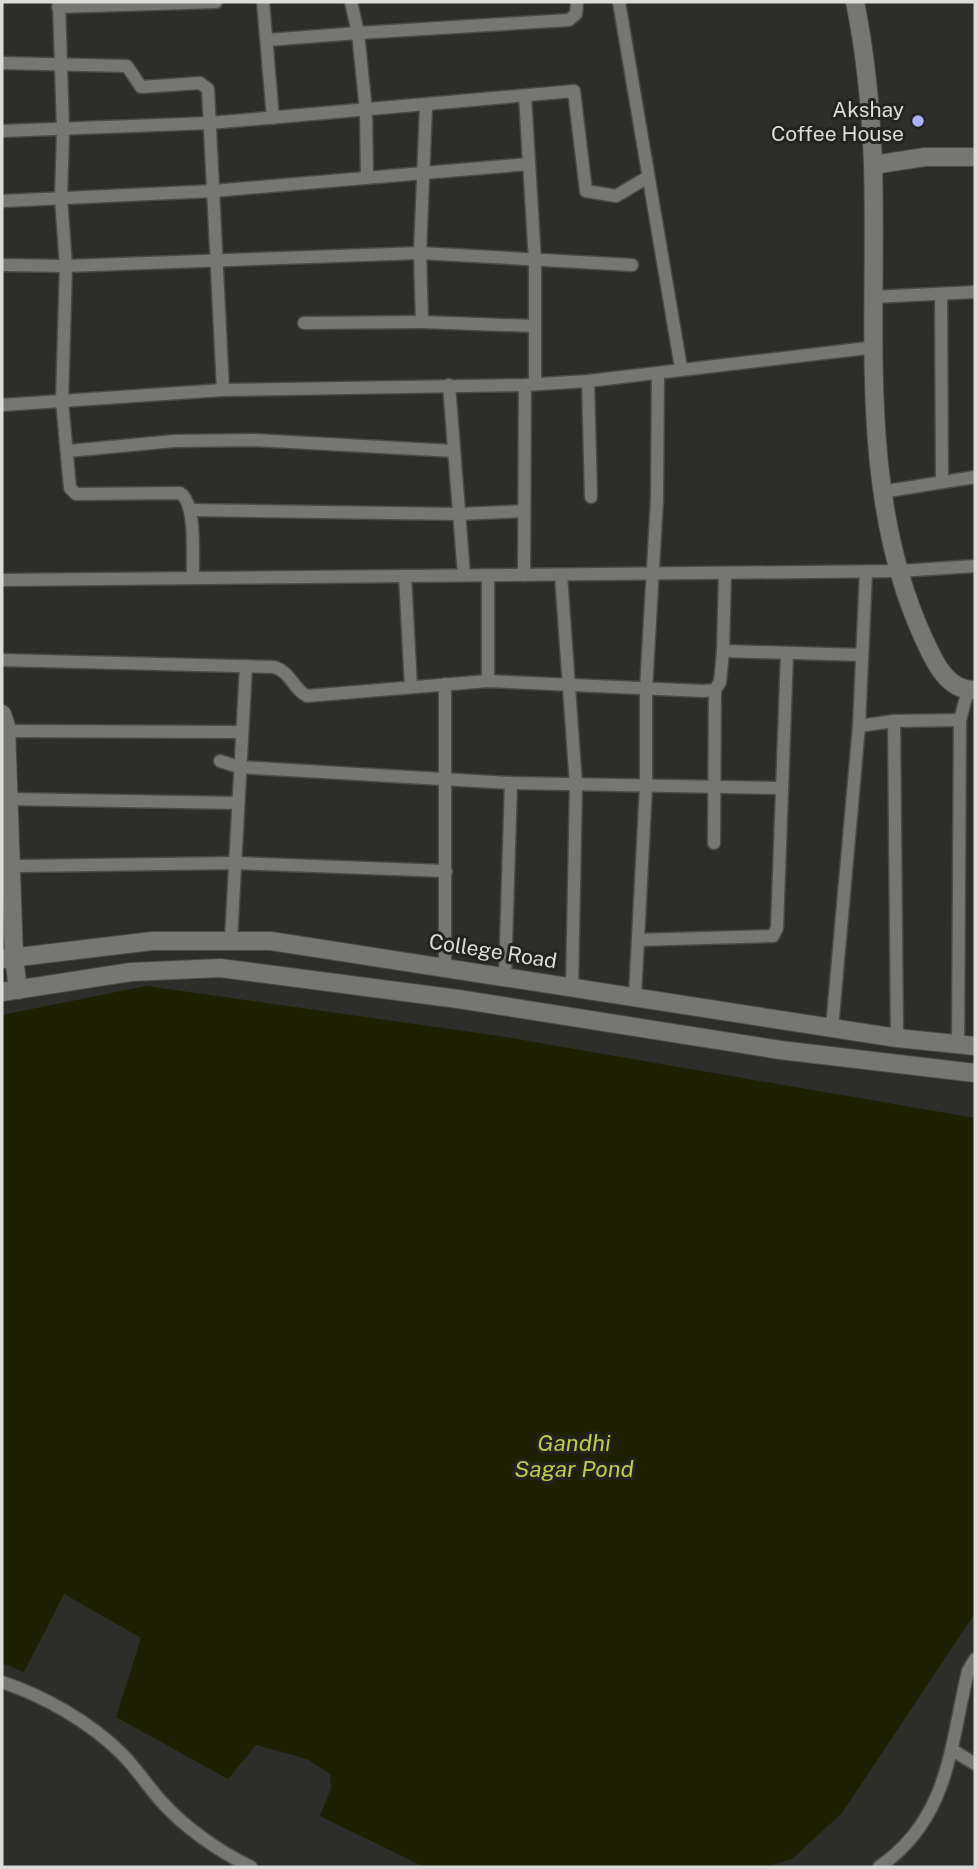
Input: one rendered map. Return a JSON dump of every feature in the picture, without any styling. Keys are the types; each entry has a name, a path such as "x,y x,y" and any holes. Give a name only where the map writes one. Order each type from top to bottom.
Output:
{"main road":[{"path":"855,2 865,52 873,165 872,297 876,347 877,455 881,492 900,572 933,660 947,679 972,690"},
{"path":"873,165 925,158 975,157"},
{"path":"4,722 9,799 6,822 10,991 131,972 220,968 458,999 780,1050 975,1073"},
{"name":"College Road","path":"8,958 152,941 271,941 897,1038 967,1046"}],"street":[{"path":"193,578 191,510 186,496 180,492 72,493 62,401 66,266 61,198 63,131 58,4 216,2"},
{"path":"264,2 273,118"},
{"path":"351,2 358,33 366,111 367,177"},
{"path":"267,40 569,20 576,14 577,2"},
{"path":"619,2 681,368"},
{"path":"2,63 127,65 132,69 135,83 141,88 205,84 208,89 223,390"},
{"path":"2,131 63,131 210,123 573,91 586,191 616,196 648,177"},
{"path":"524,575 524,511 535,261 525,96"},
{"path":"422,322 420,253 426,106"},
{"path":"2,201 213,191 529,164"},
{"path":"2,265 66,266 420,253 632,265"},
{"path":"872,297 975,292"},
{"path":"941,294 942,482"},
{"path":"304,323 422,322 534,326"},
{"path":"2,405 223,390 530,384 658,374 681,368 876,347"},
{"path":"635,996 646,786 646,688 651,574 657,499 658,374"},
{"path":"588,380 591,497"},
{"path":"449,385 464,575"},
{"path":"68,451 174,441 253,440 454,451"},
{"path":"881,492 975,477"},
{"path":"191,510 459,514 524,511"},
{"path":"2,580 900,572 975,566"},
{"path":"832,1028 859,726 866,572"},
{"path":"714,843 715,690 720,682 723,651 725,573"},
{"path":"488,575 488,681"},
{"path":"561,575 576,785 572,986"},
{"path":"404,576 411,687"},
{"path":"723,651 862,655"},
{"path":"638,940 773,936 777,928 787,653"},
{"path":"2,660 279,668 307,696 488,681 715,690"},
{"path":"231,940 246,666"},
{"path":"445,684 445,967"},
{"path":"967,1046 960,720 972,690"},
{"path":"859,726 894,720 960,720"},
{"path":"894,720 897,1038"},
{"path":"4,722 241,732"},
{"path":"220,761 239,767 511,783 782,788"},
{"path":"505,976 511,783"},
{"path":"9,799 238,803"},
{"path":"21,866 235,863 446,871"},
{"path":"879,1867 917,1835 950,1765 965,1682 975,1659"},
{"path":"2,1682 26,1690 78,1720 121,1753 162,1802 227,1856 251,1867"},
{"path":"954,1751 975,1765"}],"water":[{"name":"Gandhi Sagar Pond","path":"146,986 499,1036 975,1118 975,1613 842,1813 792,1859 766,1867 424,1867 320,1816 331,1788 330,1774 307,1759 256,1745 228,1779 116,1717 141,1638 64,1594 24,1672 2,1663 2,1015"}],"place":[{"name":"Akshay Coffee House","path":"918,121"}]}
